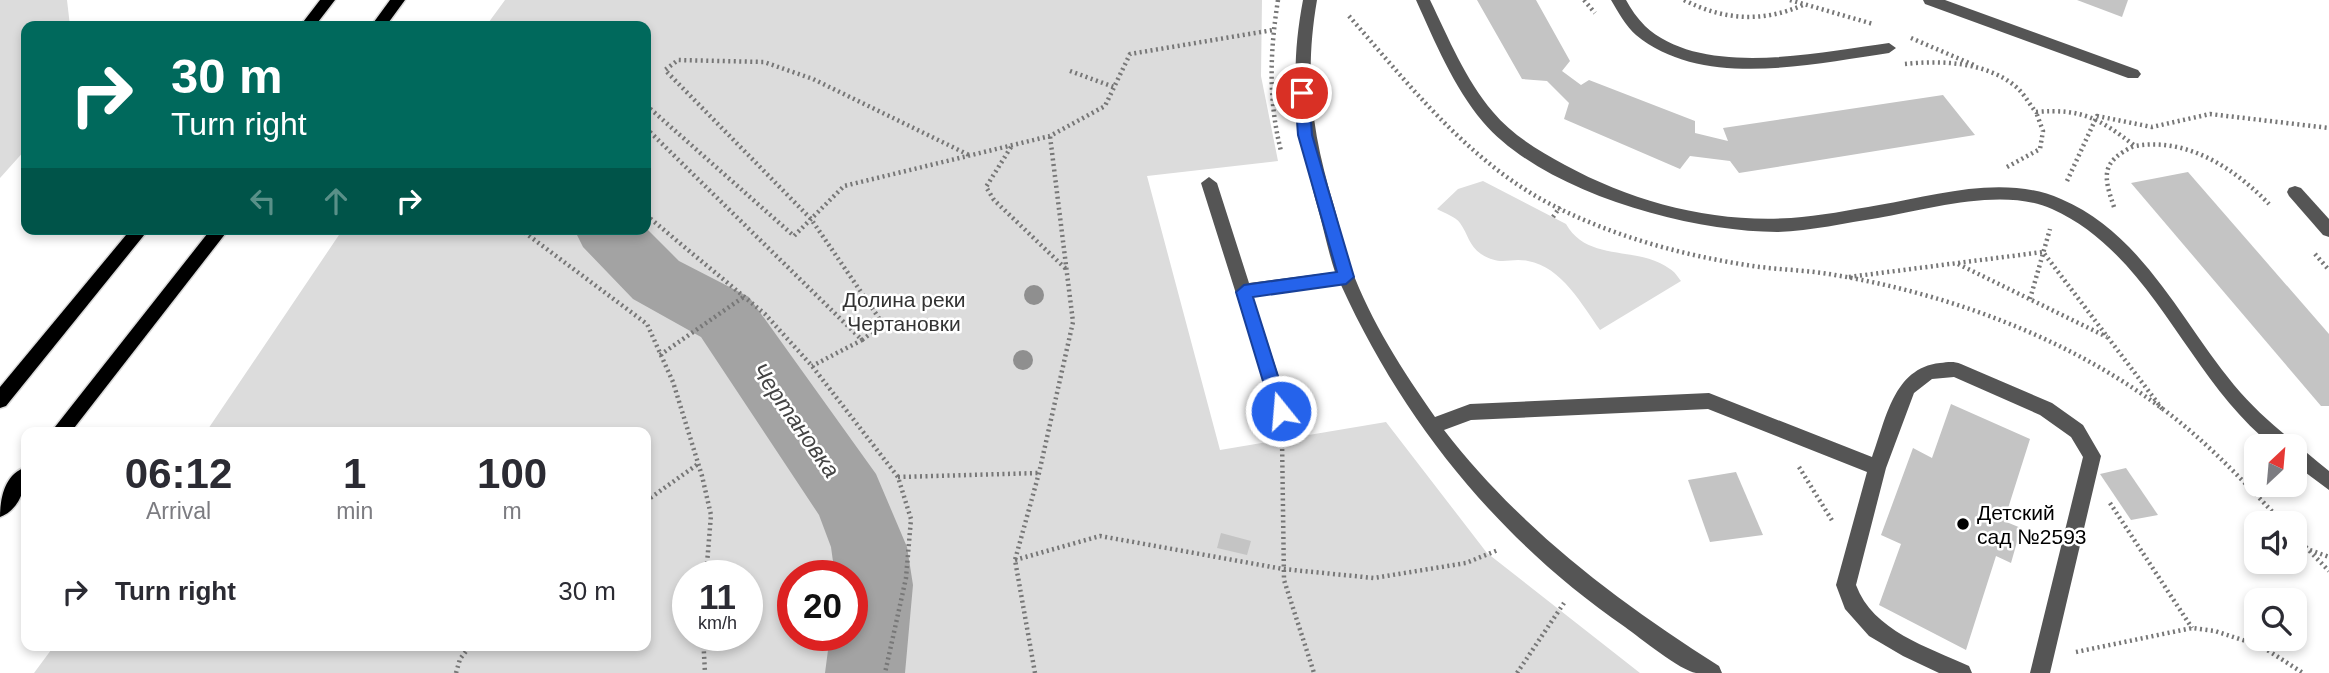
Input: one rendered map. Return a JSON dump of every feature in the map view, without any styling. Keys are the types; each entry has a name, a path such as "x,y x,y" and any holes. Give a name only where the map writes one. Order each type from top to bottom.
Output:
{"main road":[{"path":"311,21 328,0"},
{"path":"382,21 398,0"},
{"path":"0,400 136,235"},
{"path":"64,427 216,235"},
{"path":"0,508 21,481"}],"street":[{"path":"1310,0 1300,71 1305,135 1346,277 1381,350 1431,427 1501,510 1541,549 1634,622 1712,673"},
{"path":"1423,0 1463,84 1489,119 1526,149 1576,179 1632,202 1714,223 1780,226 1987,194 2021,194 2056,204 2094,224 2126,255 2249,415 2272,434"},
{"path":"1618,0 1642,32 1688,56 1743,66 1889,48"},
{"path":"1930,0 2133,75"},
{"path":"1209,183 1281,411"},
{"path":"2295,192 2329,230"},
{"path":"1244,292 1346,277"},
{"path":"1962,673 1897,642 1870,625 1850,601 1846,585 1877,468 1907,388 1928,372 1955,369 2046,409 2077,431 2092,456 2042,666"},
{"path":"1431,427 1470,412 1709,401 1877,468"},
{"path":"2307,464 2329,482"}],"path":[{"path":"1584,0 1604,22"},
{"path":"1684,0 1696,7 1755,19 1775,17 1803,5"},
{"path":"1349,16 1428,108 1480,157 1530,193 1602,228 1687,253 1778,270 1845,278 1957,304 2011,323 2133,390 2209,447 2271,511"},
{"path":"651,109 794,236 844,186 1010,148 1049,136 1105,106 1130,54 1273,30"},
{"path":"812,366 862,340 883,324 811,219 665,70 678,60 764,62 813,79 972,157"},
{"path":"1896,66 1921,61 1949,63 1983,70 2016,87 2036,112 2043,131 2040,149 2005,167"},
{"path":"1070,71 1114,88"},
{"path":"2036,112 2059,109 2152,127 2210,114 2329,128"},
{"path":"2030,299 2056,204 2097,116"},
{"path":"2097,116 2135,146 2148,142 2164,142 2188,149 2227,168 2254,186 2271,205"},
{"path":"651,133 862,340"},
{"path":"1035,673 1015,560 1039,473 1073,322 1049,136"},
{"path":"1010,148 986,187 995,200 1067,270"},
{"path":"651,219 765,314 812,366 898,477 911,519 906,578 886,673"},
{"path":"528,235 647,324 673,382 698,464 711,515 707,560"},
{"path":"2312,251 2329,270"},
{"path":"1845,278 2043,252"},
{"path":"2043,252 2168,416"},
{"path":"1958,263 2109,338"},
{"path":"660,355 745,296"},
{"path":"1281,411 1283,569 1312,672"},
{"path":"1775,427 1854,557"},
{"path":"651,497 698,464"},
{"path":"2089,471 2192,628"},
{"path":"898,477 1039,473"},
{"path":"1015,560 1100,536 1283,569 1374,578 1466,563 1499,550"},
{"path":"2308,549 2329,557"},
{"path":"2308,549 2329,571"},
{"path":"1517,673 1564,603"},
{"path":"2042,666 2192,628 2215,631 2261,646 2304,673"},
{"path":"456,673 460,659 466,651"},
{"path":"704,651 705,673"}],"green space":[{"path":"0,0 67,0 69,21 21,21 21,155 0,178"},
{"name":"Долина реки Чертановки","path":"505,0 1262,0 1261,76 1278,161 1147,176 1220,450 1386,422 1487,553 1640,673 34,673 50,651 651,651 651,427 209,427 339,235 651,235 651,21 490,21"},
{"path":"1483,181 1566,224 1575,236 1587,244 1657,262 1671,270 1681,281 1600,330 1570,288 1551,271 1528,261 1488,258 1471,244 1458,221 1437,209 1458,189"}],"building":[{"path":"1477,0 1536,0 1570,61 1562,71 1581,85 1589,80 1695,121 1695,133 1728,141 1723,128 1943,95 1975,135 1739,173 1730,161 1690,156 1680,169 1564,119 1569,103 1547,81 1522,79"},
{"path":"2077,0 2128,0 2122,17"},
{"path":"2188,172 2329,334 2329,406 2321,406 2131,183"},
{"path":"1951,404 2030,439 2004,521 2021,528 2011,563 1996,556 1966,650 1879,605 1901,544 1881,535 1913,448 1932,458"},
{"path":"2126,468 2158,515 2131,520 2100,474"},
{"path":"1736,472 1763,535 1710,542 1688,480"},
{"path":"1221,533 1251,541 1247,555 1217,548"}],"waterway":[{"name":"Чертановка","path":"612,235 656,280 725,317 850,498 869,547 875,585 865,673"}],"place":[{"name":"Детский сад №2593","path":"1963,524"}],"route":[{"path":"1281,411 1244,292 1346,277 1305,135 1302,93"}]}
